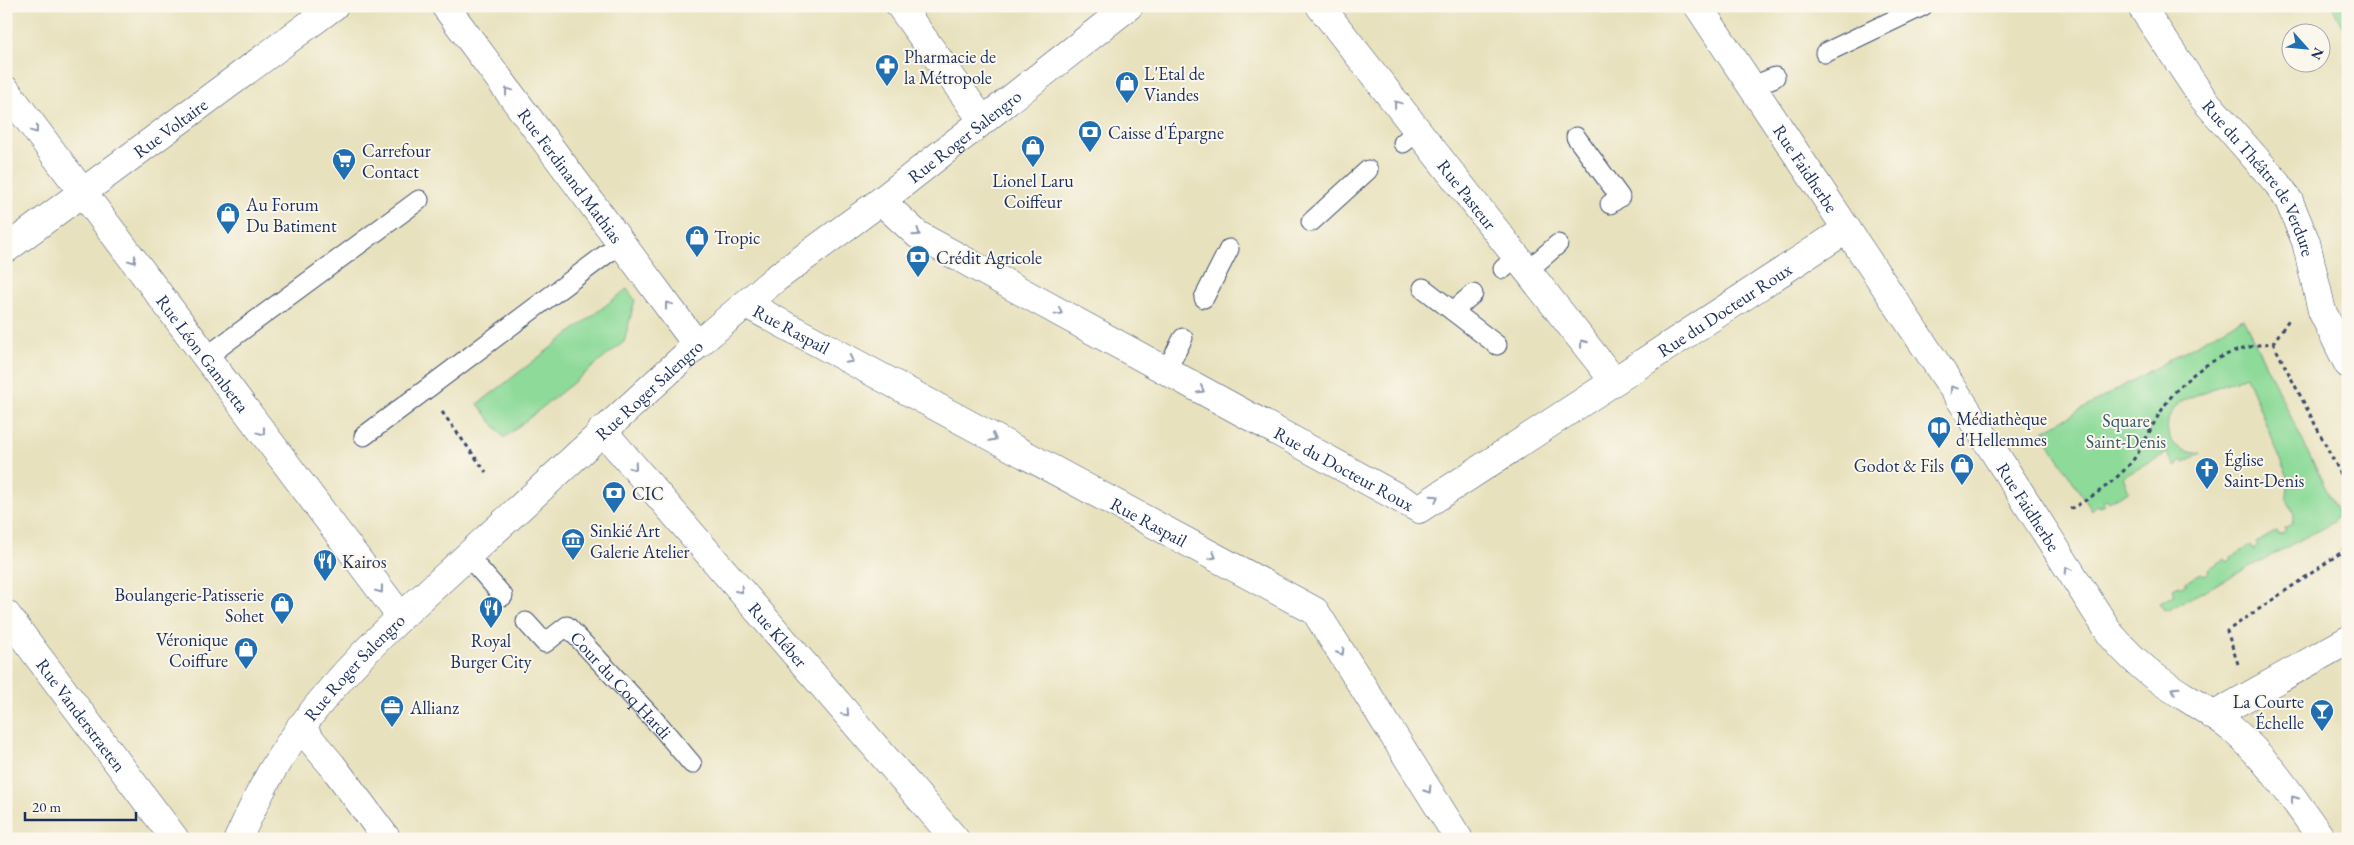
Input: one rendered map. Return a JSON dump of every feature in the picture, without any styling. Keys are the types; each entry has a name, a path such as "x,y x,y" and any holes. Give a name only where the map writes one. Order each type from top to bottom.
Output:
{"street":[{"name":"Rue Voltaire","path":"6,249 334,6"},
{"name":"Rue Ferdinand Mathias","path":"445,6 697,345"},
{"path":"900,6 983,121"},
{"name":"Rue Roger Salengro","path":"238,839 277,762 300,727 374,642 401,616 602,430 697,345 775,279 881,201 1129,6"},
{"name":"Rue Pasteur","path":"1320,6 1410,137 1515,266 1614,381"},
{"name":"Rue Faidherbe","path":"1698,6 1763,82 1847,229 1964,405 2097,616 2116,641 2154,676 2243,739 2276,774 2322,839"},
{"name":"Rue du Théâtre de Verdure","path":"2141,6 2202,97 2278,184 2289,201 2306,242 2322,312 2348,364"},
{"name":"Rue Léon Gambetta","path":"6,90 401,616"},
{"name":"Rue du Docteur Roux","path":"881,201 918,235 1419,509 1847,229"},
{"name":"Rue Raspail","path":"746,304 1315,611 1458,839"},
{"name":"Rue Kléber","path":"602,430 955,839"},
{"name":"Rue Vanderstraeten","path":"6,614 175,839"},
{"path":"2213,716 2348,640"},
{"path":"300,727 332,765 387,839"}],"lane":[{"path":"1825,53 1924,6"},
{"path":"1576,137 1620,197 1610,204"},
{"path":"1310,222 1368,170"},
{"path":"206,357 419,200"},
{"path":"364,436 621,243"},
{"path":"1515,266 1558,244"},
{"path":"1204,298 1229,249"},
{"path":"1423,288 1497,345"},
{"path":"1453,311 1473,294"},
{"path":"1166,371 1183,338"},
{"path":"467,555 503,596"},
{"name":"Cour du Coq Hardi","path":"526,622 545,643 567,626 661,727 692,764"}],"path":[{"path":"2039,523 2086,501 2129,465 2160,412 2182,383 2209,362 2234,350 2273,343 2348,488"},
{"path":"425,390 486,472"}],"green space":[{"path":"2332,6 2348,6 2348,35"},
{"path":"627,289 635,300 624,342 504,438 478,404"},
{"name":"Square Saint-Denis","path":"2243,318 2338,514 2334,522 2168,610 2163,609 2160,603 2175,594 2173,588 2179,585 2181,587 2186,584 2185,582 2201,573 2204,575 2209,572 2208,569 2225,559 2227,562 2232,559 2231,557 2250,546 2253,550 2258,546 2256,543 2277,531 2279,535 2286,531 2284,528 2292,524 2294,514 2286,497 2288,477 2246,376 2183,400 2174,408 2167,426 2173,442 2189,452 2201,453 2183,463 2182,460 2175,467 2167,453 2123,477 2129,491 2109,502 2107,499 2103,501 2105,504 2099,507 2097,504 2091,510 2042,432"}],"place":[{"name":"Pharmacie de la Métropole","path":"887,87"},
{"name":"L'Etal de Viandes","path":"1127,104"},
{"name":"Caisse d'Épargne","path":"1090,153"},
{"name":"Lionel Laru Coiffeur","path":"1033,168"},
{"name":"Carrefour Contact","path":"344,181"},
{"name":"Au Forum Du Batiment","path":"228,235"},
{"name":"Tropic","path":"697,258"},
{"name":"Crédit Agricole","path":"918,278"},
{"name":"Médiathèque d'Hellemmes","path":"1939,449"},
{"name":"Godot & Fils","path":"1962,486"},
{"name":"Église Saint-Denis","path":"2207,490"},
{"name":"CIC","path":"614,514"},
{"name":"Sinkié Art Galerie Atelier","path":"573,561"},
{"name":"Kairos","path":"325,582"},
{"name":"Boulangerie-Patisserie Sohet","path":"282,625"},
{"name":"Royal Burger City","path":"491,629"},
{"name":"Véronique Coiffure","path":"246,670"},
{"name":"Allianz","path":"392,728"},
{"name":"La Courte Échelle","path":"2322,732"}]}
